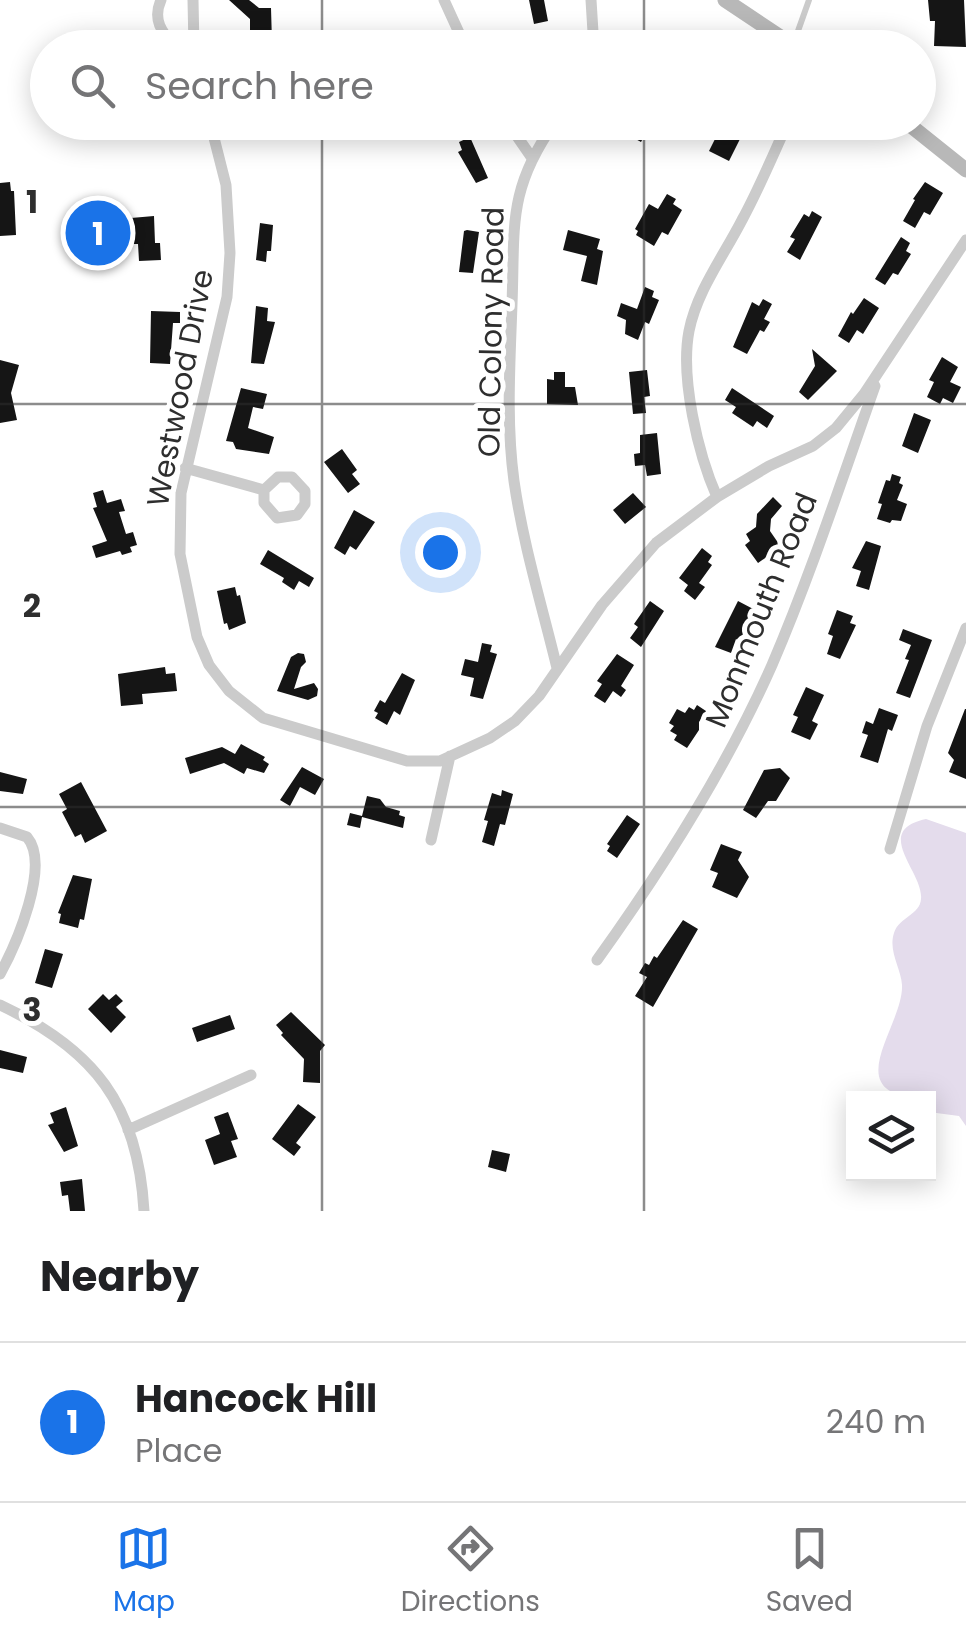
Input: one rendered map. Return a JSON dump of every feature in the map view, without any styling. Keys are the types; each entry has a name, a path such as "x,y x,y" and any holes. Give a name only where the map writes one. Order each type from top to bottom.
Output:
{"main road":[{"path":"725,0 769,30"},
{"path":"928,140 966,170"}],"street":[{"path":"161,0 157,9 163,30"},
{"path":"193,0 194,30"},
{"path":"444,0 458,30"},
{"path":"590,0 592,30"},
{"name":"Westwood Drive","path":"215,140 226,184 231,230 227,298 185,468 179,521 184,583 202,650 229,692 263,718 376,754 418,762 440,761 490,738 515,721 539,696 602,604 644,555 717,497 825,438 856,406 966,240"},
{"path":"519,140 532,158"},
{"name":"Old Colony Road","path":"544,140 532,158 515,202 510,439 520,520 558,668"},
{"path":"717,497 707,475 694,414 686,352 690,328 698,300 744,218 780,140"},
{"name":"Monmouth Road","path":"597,960 716,776 756,697 789,622 882,368"},
{"path":"185,468 264,490"},
{"path":"890,849 927,726 966,628"},
{"path":"431,840 450,756"},
{"path":"0,828 27,837 37,857 24,917 0,974"},
{"path":"0,1005 39,1024 80,1054 104,1084 128,1130 140,1169 144,1211"},
{"path":"128,1130 252,1075"}],"lane":[{"path":"799,30 809,0"}],"shaded area":[{"path":"926,819 966,833 966,1126 959,1116 936,1113 936,1091 893,1091 884,1086 879,1073 880,1057 900,1002 902,985 894,933 917,909 921,899 901,842 902,833"}],"building":[{"path":"229,0 249,0 259,8 271,8 272,30 250,30 250,19"},
{"path":"529,0 544,0 548,21 534,24"},
{"path":"928,0 964,0 966,47 936,46 935,21 930,21"},
{"path":"471,140 488,178 476,183 458,152 462,150 459,142"},
{"path":"714,140 740,140 729,161 709,151"},
{"path":"10,182 16,235 0,236 0,183"},
{"path":"925,182 943,193 930,215 924,212 915,228 903,221"},
{"path":"667,194 676,199 673,204 682,210 668,235 662,232 654,246 636,235 635,229 649,204 658,209"},
{"path":"812,211 822,217 800,260 787,252 795,239 790,237 804,214 809,217"},
{"path":"154,216 155,243 160,243 161,260 139,261 131,218"},
{"path":"260,223 273,225 266,262 256,260"},
{"path":"467,230 479,232 473,273 459,272"},
{"path":"568,230 600,239 597,249 603,251 597,285 581,281 587,256 563,250"},
{"path":"901,237 910,243 906,251 911,254 898,275 893,273 885,285 875,279"},
{"path":"645,287 654,291 652,297 659,300 638,340 625,334 626,320 617,316 621,303 637,309"},
{"path":"864,298 879,308 863,334 857,330 849,343 838,336"},
{"path":"763,299 772,304 764,319 770,322 764,332 760,330 747,354 733,347 752,302 759,306"},
{"path":"256,306 268,308 267,321 275,322 264,364 251,363"},
{"path":"151,311 180,312 180,323 173,323 170,364 150,363"},
{"path":"812,349 837,371 808,400 799,392 815,366"},
{"path":"942,357 958,367 950,382 961,387 953,403 943,398 940,404 927,397 934,382 929,380"},
{"path":"0,360 19,365 11,393 17,420 0,423"},
{"path":"647,370 650,396 644,397 646,413 633,414 629,372"},
{"path":"554,372 565,372 565,387 575,387 578,405 547,404 547,379 554,380"},
{"path":"241,388 267,394 263,409 253,407 248,428 274,437 269,454 236,449 233,442 226,441"},
{"path":"732,388 774,416 767,428 757,421 753,427 732,413 736,407 725,400"},
{"path":"914,413 931,420 918,453 902,446"},
{"path":"657,433 661,474 647,476 645,465 635,466 634,454 640,453 640,435"},
{"path":"342,449 357,470 352,474 360,484 348,493 324,462"},
{"path":"892,474 901,477 899,483 903,485 897,500 907,504 901,521 890,523 877,519 882,504 878,503"},
{"path":"103,490 107,503 121,499 125,511 119,512 126,534 133,532 137,545 130,547 132,552 96,558 92,546 107,541 93,508 97,507 93,493"},
{"path":"633,493 646,507 625,524 613,510"},
{"path":"773,497 782,506 771,519 770,531 781,547 758,563 745,545 750,541 746,534 756,527 757,514"},
{"path":"354,510 375,522 356,550 350,546 345,555 334,548"},
{"path":"866,541 881,546 869,590 856,586 861,571 852,568"},
{"path":"702,548 712,556 708,562 712,565 699,583 705,587 695,600 684,591 688,585 679,578"},
{"path":"268,550 314,578 309,587 299,581 294,590 282,582 284,578 260,564"},
{"path":"235,587 246,623 229,630 224,624 217,591"},
{"path":"650,601 664,611 641,647 630,638 638,627 634,624"},
{"path":"738,601 757,611 739,641 736,639 731,653 715,647"},
{"path":"837,610 853,616 850,623 856,625 840,659 827,654 833,636 828,634"},
{"path":"903,629 932,640 910,698 896,693 911,645 899,640"},
{"path":"482,643 492,645 490,652 497,654 483,699 470,696 474,678 461,675 465,659 478,662"},
{"path":"304,654 306,662 294,689 314,683 318,689 317,696 308,700 277,691 291,657"},
{"path":"617,654 634,665 621,686 626,690 621,697 613,691 605,703 594,696 602,684 597,681"},
{"path":"165,667 166,674 175,673 177,691 142,694 143,704 121,706 118,674"},
{"path":"402,673 415,680 400,715 394,711 387,725 375,718 378,713 374,711 380,700 385,703"},
{"path":"806,687 824,695 812,721 818,724 810,740 791,732 798,717 793,715"},
{"path":"697,705 706,711 687,748 674,740 677,735 670,731 674,726 669,723 677,709 685,713"},
{"path":"879,708 898,715 892,731 888,729 878,763 860,757 868,735 862,733 866,721 873,724"},
{"path":"965,709 966,779 949,772 954,760 948,753"},
{"path":"241,744 265,757 263,760 269,764 264,773 247,768 244,774 224,763 190,774 185,758 222,747 235,754"},
{"path":"302,767 324,779 315,795 300,787 290,806 280,800"},
{"path":"780,768 790,778 776,801 768,801 756,818 743,810 764,770"},
{"path":"0,772 27,779 23,794 0,791"},
{"path":"81,782 107,831 85,843 81,834 75,837 62,812 67,809 59,794"},
{"path":"502,790 513,794 505,825 500,824 494,846 482,842 488,821 484,820 492,793 501,796"},
{"path":"367,796 400,811 399,815 405,817 403,828 362,817 360,828 347,825 350,813 362,816"},
{"path":"627,815 640,824 617,858 607,851 607,844"},
{"path":"721,844 742,852 738,860 749,877 737,898 712,887 718,873 710,870"},
{"path":"73,875 92,879 84,920 80,919 78,928 59,923 58,913"},
{"path":"683,920 698,929 653,1007 635,996 647,977 639,973 645,963 649,965 654,956 657,958"},
{"path":"45,949 63,954 52,988 35,983"},
{"path":"103,994 109,1000 116,994 123,1001 116,1007 126,1017 111,1033 88,1009"},
{"path":"291,1012 325,1045 320,1051 320,1083 303,1082 304,1059 276,1025"},
{"path":"230,1015 235,1029 197,1042 192,1028"},
{"path":"0,1050 27,1057 23,1073 0,1068"},
{"path":"298,1104 316,1117 296,1143 301,1147 294,1156 272,1139"},
{"path":"66,1107 78,1146 64,1152 48,1125 54,1123 50,1113"},
{"path":"228,1112 238,1139 231,1141 237,1157 214,1165 205,1140 220,1134 214,1117"},
{"path":"492,1150 510,1154 506,1172 488,1167"},
{"path":"82,1179 85,1211 70,1211 68,1195 62,1196 60,1182"}],"place":[{"name":"Hancock Hill","path":"98,233"}]}
